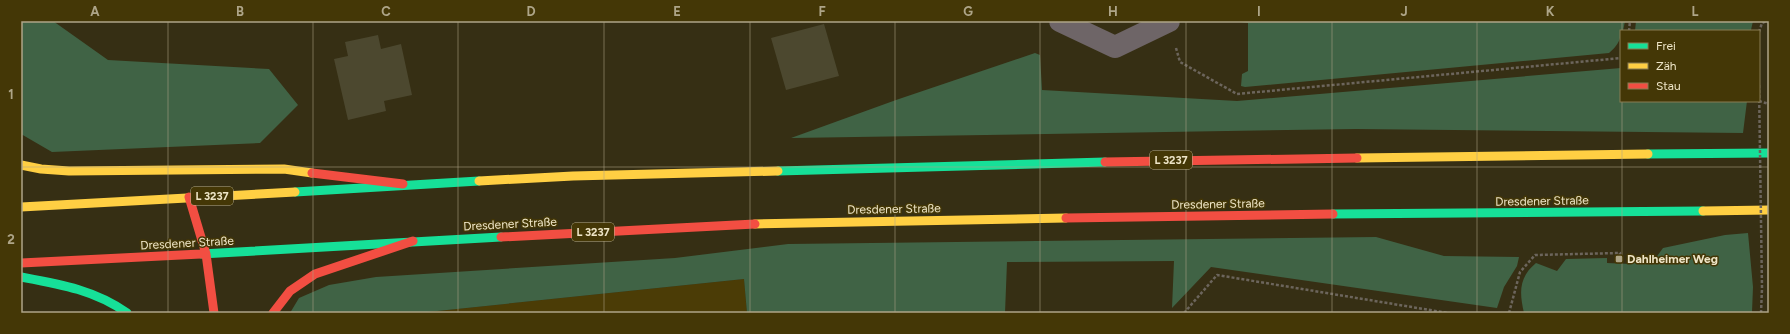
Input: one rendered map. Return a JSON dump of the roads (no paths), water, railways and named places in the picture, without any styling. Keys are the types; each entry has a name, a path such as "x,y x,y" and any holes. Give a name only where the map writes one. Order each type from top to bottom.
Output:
{"main road":[{"name":"L 3237","path":"21,207 403,184 581,176 1181,160 1769,153"},
{"path":"21,165 42,169 69,171 284,169 403,184"},
{"path":"189,197 206,254 214,313"},
{"name":"Dresdener Straße","path":"21,263 774,223 1208,216 1769,210"},
{"path":"273,313 279,303 290,291 315,274 413,241"},
{"path":"21,277 83,290 104,299 127,313"}],"street":[{"path":"1060,21 1116,47 1169,21"}],"place":[{"name":"Dahlheimer Weg","path":"1619,259"}]}
